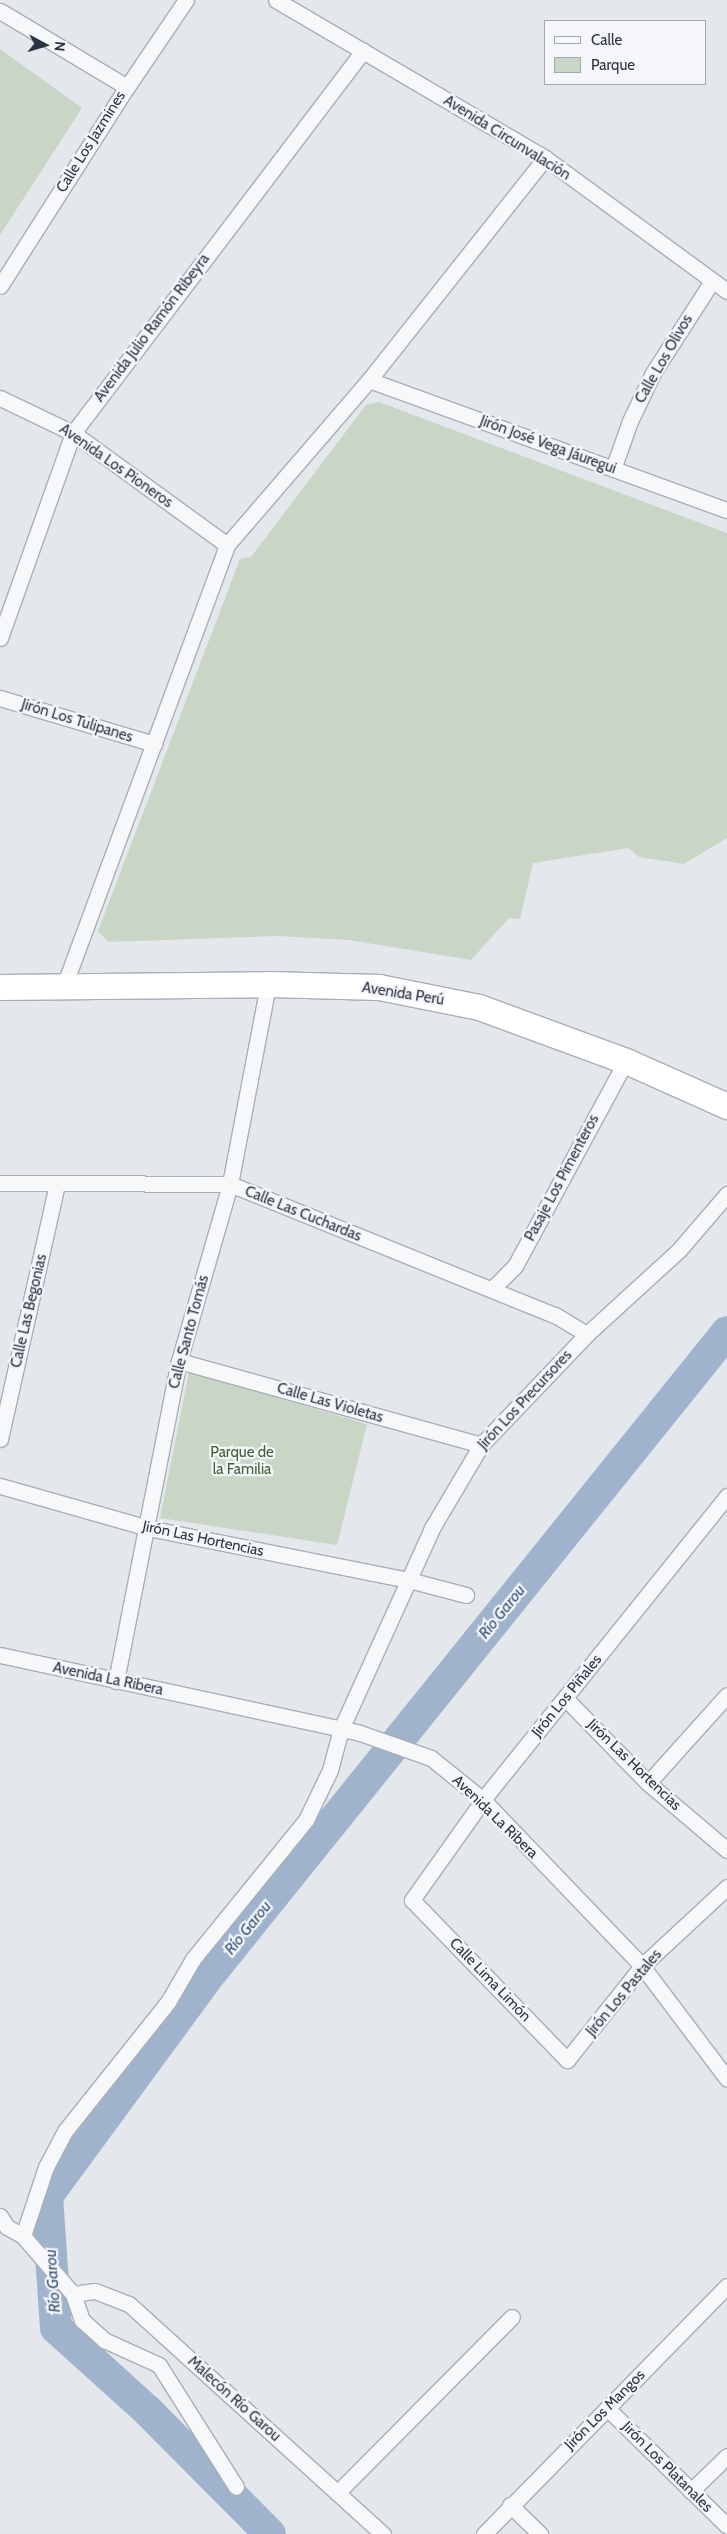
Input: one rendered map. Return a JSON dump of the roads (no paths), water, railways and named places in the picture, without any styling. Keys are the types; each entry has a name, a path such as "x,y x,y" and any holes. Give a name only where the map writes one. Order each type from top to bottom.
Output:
{"highway":[{"name":"Avenida Perú","path":"0,987 268,984 379,987 479,1007 626,1061 727,1106"}],"street":[{"name":"Calle Los Jazmines","path":"0,286 126,87 186,0"},
{"name":"Avenida Circunvalación","path":"276,0 545,158 727,291"},
{"path":"0,11 126,87"},
{"name":"Avenida Julio Ramón Ribeyra","path":"0,638 73,433 363,51"},
{"path":"64,986 227,545 369,380 545,158"},
{"name":"Calle Los Olivos","path":"612,469 630,421 653,373 712,280"},
{"name":"Jirón José Vega Jáuregui","path":"369,380 727,510"},
{"name":"Avenida Los Pioneros","path":"0,398 73,433 227,545"},
{"name":"Jirón Los Tulipanes","path":"0,698 154,744"},
{"name":"Calle Santo Tomás","path":"116,1681 148,1528 179,1361 230,1184 268,984"},
{"name":"Pasaje Los Pimenteros","path":"492,1289 515,1266 626,1061"},
{"name":"Calle Las Cuchardas","path":"0,1182 230,1184 556,1315 587,1334"},
{"name":"Calle Las Begonias","path":"0,1439 57,1183"},
{"name":"Jirón Los Precursores","path":"23,2236 46,2168 65,2131 168,2002 193,1959 306,1820 330,1770 341,1729 432,1528 481,1445 587,1334 679,1250 727,1194"},
{"name":"Calle Las Violetas","path":"179,1361 481,1445"},
{"name":"Jirón Las Hortencias","path":"0,1486 148,1528 410,1580 466,1595"},
{"name":"Jirón Los Piñales","path":"412,1900 483,1800 727,1496"},
{"name":"Avenida La Ribera","path":"0,1655 360,1733 431,1758 483,1800 642,1966 727,2079"},
{"path":"648,1783 727,1695"},
{"name":"Jirón Las Hortencias","path":"565,1698 648,1783 727,1850"},
{"name":"Jirón Los Pastales","path":"567,2060 642,1966 727,1886"},
{"name":"Calle Lima Limón","path":"412,1900 567,2060"},
{"path":"0,2216 7,2227 23,2236 73,2294 82,2320 104,2340 159,2366 236,2487"},
{"name":"Jirón Los Mangos","path":"484,2534 510,2505 727,2286"},
{"name":"Malecón Río Garou","path":"73,2294 95,2291 129,2304 383,2534"},
{"path":"337,2493 512,2317"},
{"name":"Jirón Los Platanales","path":"606,2408 727,2526"},
{"path":"691,2492 727,2456"},
{"path":"510,2505 540,2534"}],"waterway":[{"name":"Río Garou","path":"270,2534 149,2412 56,2328 47,2196 207,1978 727,1332"}],"park label":[{"name":"Parque de la Familia","path":"242,1460"}]}
